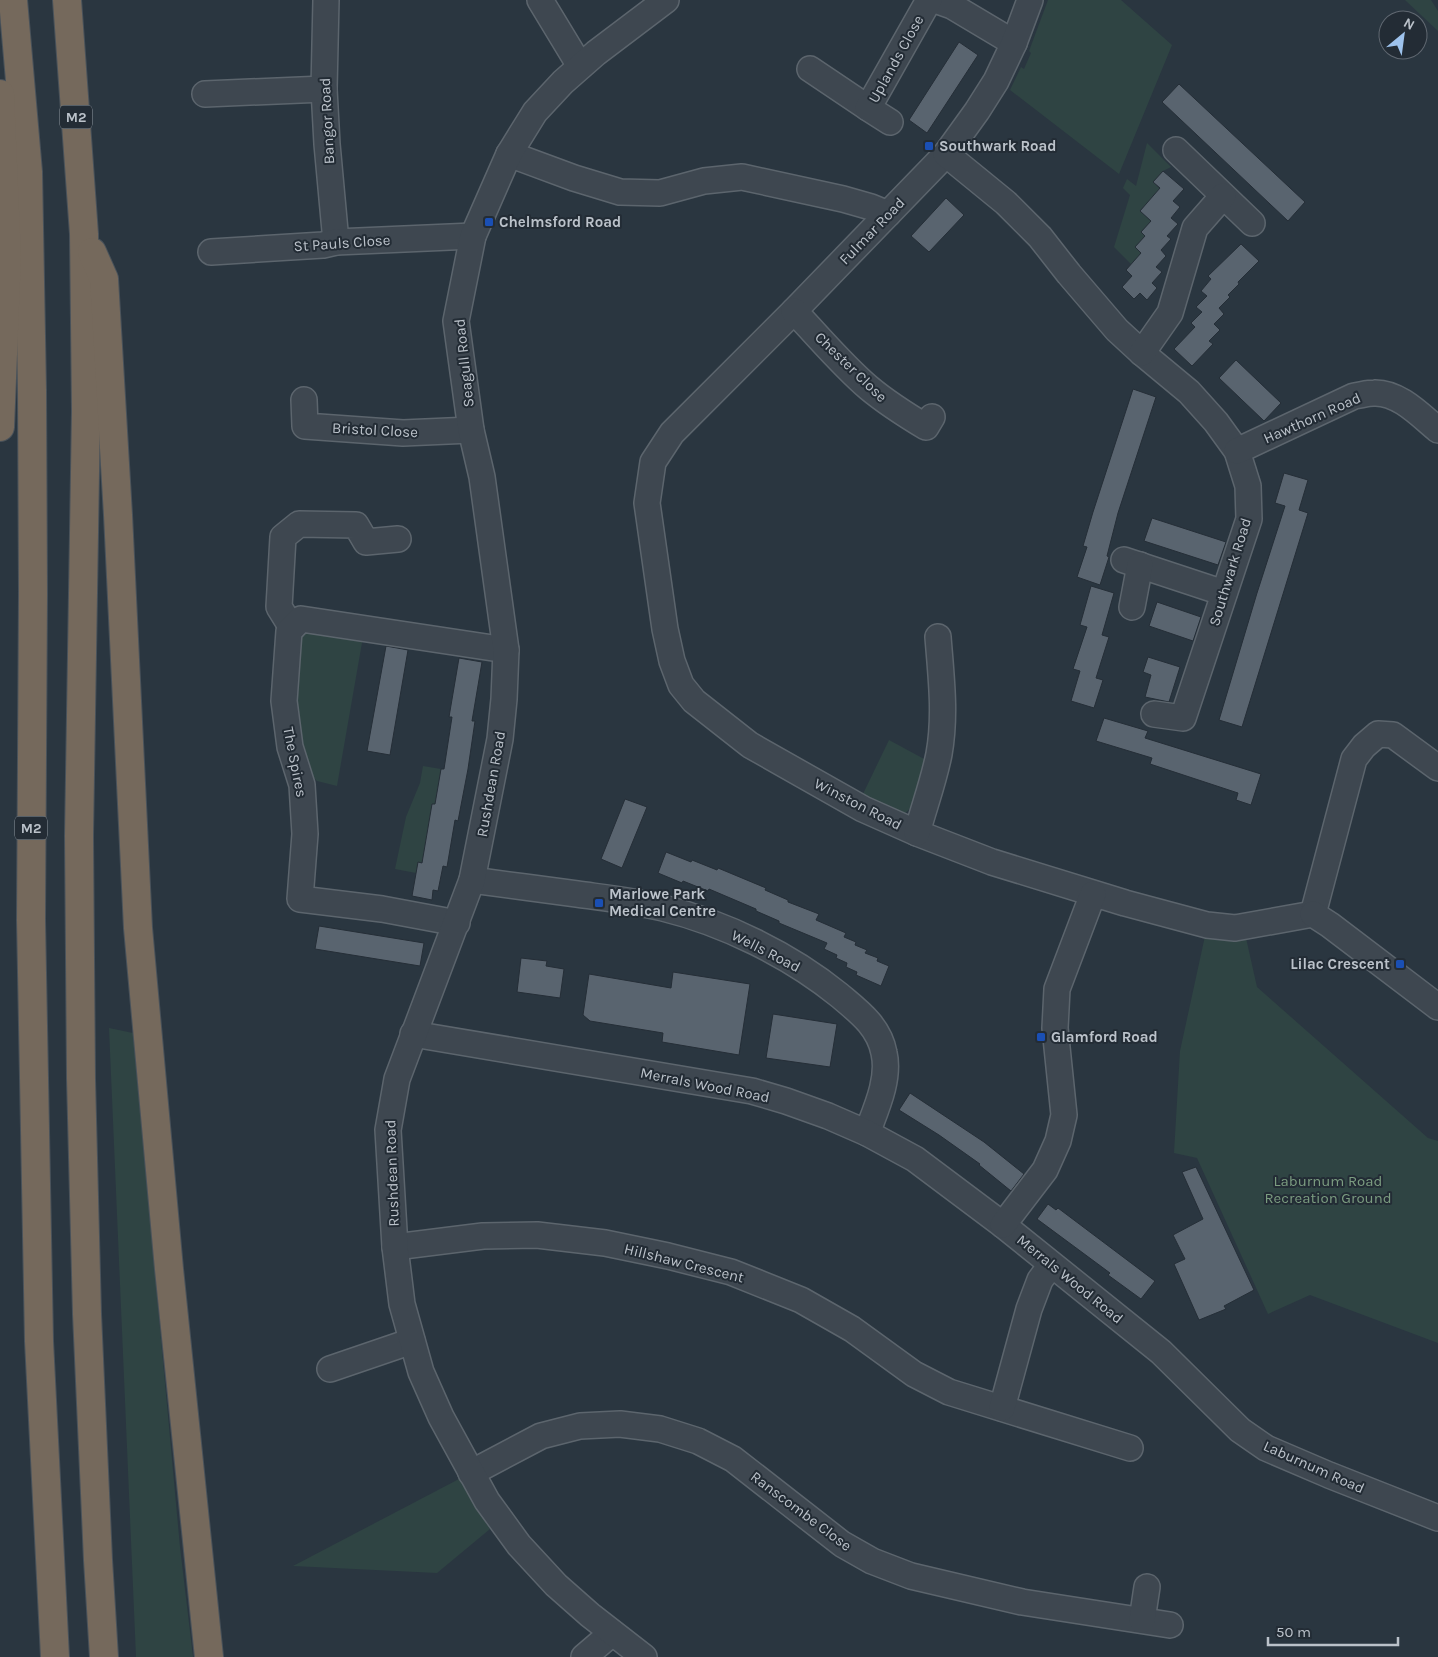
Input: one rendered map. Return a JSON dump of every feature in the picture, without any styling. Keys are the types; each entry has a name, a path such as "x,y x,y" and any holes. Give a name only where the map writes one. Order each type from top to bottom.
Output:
{"highway":[{"name":"M2","path":"13,0 28,172 32,380 33,593 30,920 39,1341 55,1657"},
{"name":"M2","path":"66,0 84,234 86,411 79,836 81,1079 87,1314 97,1550 104,1657"},
{"path":"0,94 7,257 0,427"},
{"name":"M2","path":"84,234 104,279 118,515 138,928 169,1269 209,1657"}],"street":[{"name":"Bangor Road","path":"326,0 324,89 336,242"},
{"path":"540,0 580,66"},
{"name":"Seagull Road","path":"490,531 482,477 471,430 456,321 473,236 509,154 535,112 580,66 666,0"},
{"name":"Uplands Close","path":"810,70 868,108 929,0"},
{"name":"Uplands Close","path":"935,0 952,6 1014,43"},
{"name":"Fulmar Road","path":"672,433 794,311 946,154 996,81 1014,43 1030,0"},
{"path":"205,94 324,89"},
{"path":"868,108 890,122"},
{"path":"1176,150 1252,223"},
{"path":"509,154 574,178 620,192 660,193 704,182 742,177 843,199 872,207 888,214"},
{"name":"Southwark Road","path":"946,154 1006,203 1040,236 1069,274 1117,330 1189,392 1216,422 1237,451 1248,486 1249,519 1183,718 1154,714"},
{"path":"1142,353 1170,314 1195,228 1223,196"},
{"name":"St Pauls Close","path":"211,252 323,245 336,242 473,236"},
{"name":"Chester Close","path":"794,311 869,388 895,408 926,427 932,417"},
{"name":"Hawthorn Road","path":"1237,451 1354,396 1376,392 1408,405 1438,430"},
{"name":"Bristol Close","path":"304,400 305,426 403,434 471,430"},
{"name":"Winston Road","path":"672,433 653,462 647,503 665,629 672,660 680,685 703,709 750,745 862,809 917,833 992,862 1093,894 1207,925 1236,928 1313,914"},
{"path":"398,540 366,542 356,525 299,524 288,532 283,537 279,607 292,628 301,619 506,650"},
{"name":"Rushdean Road","path":"490,531 506,650 500,739 472,880 397,1079 388,1130 395,1248 402,1304 422,1372 441,1417 487,1500 519,1545 556,1585 612,1633 644,1657"},
{"path":"1132,607 1132,562 1224,593"},
{"name":"The Spires","path":"292,628 289,631 284,701 290,747 302,785 305,834 300,899 382,908 457,923"},
{"path":"917,833 939,755 942,706 938,637"},
{"path":"1438,768 1393,735 1378,734 1364,746 1354,759 1313,914 1438,1007"},
{"name":"Wells Road","path":"472,880 624,900 664,908 705,921 748,939 800,967 866,1017 878,1033 885,1053 885,1073 880,1095 867,1133"},
{"path":"1003,1226 1045,1170 1058,1141 1064,1115 1055,1028 1058,989 1093,894"},
{"name":"Merrals Wood Road","path":"413,1034 752,1091 786,1101 867,1133 915,1159 1003,1226 1161,1352"},
{"name":"Hillshaw Crescent","path":"395,1248 483,1236 537,1235 605,1243 731,1272 801,1300 852,1328 914,1374 949,1392 1130,1448"},
{"path":"1002,1408 1029,1309 1040,1280 1051,1265"},
{"path":"330,1369 412,1341"},
{"name":"Laburnum Road","path":"1161,1352 1240,1430 1266,1448 1438,1518"},
{"name":"Ranscombe Close","path":"471,1473 541,1436 580,1426 620,1424 660,1429 698,1441 733,1459 842,1544 872,1561 910,1576 1022,1602 1170,1625"},
{"path":"1142,1620 1147,1587"},
{"path":"584,1657 612,1633"}],"green space":[{"path":"1048,0 1121,0 1172,45 1119,174 1010,90 1021,67 1024,69 1031,53 1029,51"},
{"path":"1405,0 1431,0 1438,11 1438,31 1428,22 1428,10 1416,10"},
{"path":"1147,143 1171,167 1163,171 1153,182 1160,189 1140,211 1151,221 1141,232 1145,236 1135,247 1142,254 1132,265 1114,247 1130,195 1123,188 1127,179 1136,186"},
{"path":"315,630 363,637 337,786 317,781 310,774 298,749 294,655 300,638 306,633"},
{"path":"889,740 926,760 916,799 901,816 862,796"},
{"path":"423,766 441,769 435,804 432,804 431,810 435,812 422,863 418,862 416,873 395,869 406,817 420,783"},
{"name":"Laburnum Road Recreation Ground","path":"1205,936 1246,938 1257,987 1428,1138 1438,1141 1438,1343 1310,1295 1268,1314 1197,1158 1174,1153 1180,1051"},
{"path":"109,1028 133,1033 180,1547 193,1657 136,1657"},
{"path":"459,1479 490,1529 437,1573 293,1566"}],"building":[{"path":"959,42 978,55 927,133 909,120"},
{"path":"1179,84 1305,202 1288,221 1162,102"},
{"path":"1163,171 1184,189 1173,201 1180,207 1171,218 1178,224 1167,236 1171,239 1161,250 1166,256 1156,267 1162,272 1152,283 1157,288 1147,300 1140,293 1134,299 1122,287 1132,276 1126,270 1141,253 1135,247 1145,236 1141,232 1151,221 1140,211 1160,188 1153,182"},
{"path":"946,198 964,215 929,252 911,236"},
{"path":"1241,244 1259,261 1238,282 1239,284 1228,295 1230,297 1219,308 1224,314 1214,324 1220,330 1209,341 1213,344 1192,366 1174,349 1195,327 1191,323 1202,312 1196,307 1207,296 1201,291 1211,279 1208,276"},
{"path":"1236,360 1281,403 1264,421 1219,378"},
{"path":"1133,389 1156,397 1118,513 1107,556 1109,557 1100,585 1077,577 1087,547 1083,546 1093,512"},
{"path":"1284,473 1308,480 1299,510 1308,513 1242,727 1219,720 1285,506 1275,503"},
{"path":"1152,518 1226,542 1218,565 1144,541"},
{"path":"1091,586 1114,593 1102,635 1109,637 1096,678 1103,680 1094,708 1071,701 1080,671 1073,669 1087,627 1080,625"},
{"path":"1157,602 1201,617 1193,641 1149,626"},
{"path":"386,646 408,650 390,755 367,751"},
{"path":"1148,657 1180,667 1169,702 1145,697 1151,675 1143,672"},
{"path":"459,658 482,662 472,721 475,721 468,769 458,821 455,820 447,867 443,866 438,891 433,890 432,900 412,896 418,862 422,863 432,804 435,804 441,769 444,769 452,717 449,717"},
{"path":"1104,718 1148,731 1145,738 1261,774 1251,805 1236,800 1238,793 1150,764 1152,758 1096,741"},
{"path":"625,799 647,807 622,868 601,859"},
{"path":"666,852 717,870 718,868 766,888 765,890 788,900 788,902 819,914 816,920 846,933 844,937 856,942 855,945 867,950 865,953 878,958 877,961 889,966 881,986 856,975 857,972 846,967 847,963 836,958 837,955 824,949 827,943 779,923 779,921 756,911 756,909 709,889 708,891 683,881 682,883 658,873"},
{"path":"319,926 424,943 420,966 315,949"},
{"path":"521,958 547,961 546,966 564,969 560,998 517,992"},
{"path":"673,972 750,984 739,1055 662,1042 663,1033 590,1021 583,1015 589,974 671,988"},
{"path":"773,1014 837,1024 830,1067 766,1058"},
{"path":"910,1093 984,1142 1024,1174 1011,1191 980,1164 899,1110"},
{"path":"1196,1167 1254,1290 1224,1306 1226,1309 1199,1320 1174,1264 1185,1259 1173,1235 1203,1219 1182,1172"},
{"path":"1048,1204 1056,1210 1058,1208 1155,1281 1141,1299 1108,1275 1110,1273 1037,1219"}],"place":[{"name":"Southwark Road","path":"929,146"},
{"name":"Chelmsford Road","path":"489,222"},
{"name":"Marlowe Park Medical Centre","path":"599,903"},
{"name":"Lilac Crescent","path":"1400,964"},
{"name":"Glamford Road","path":"1041,1037"}]}
